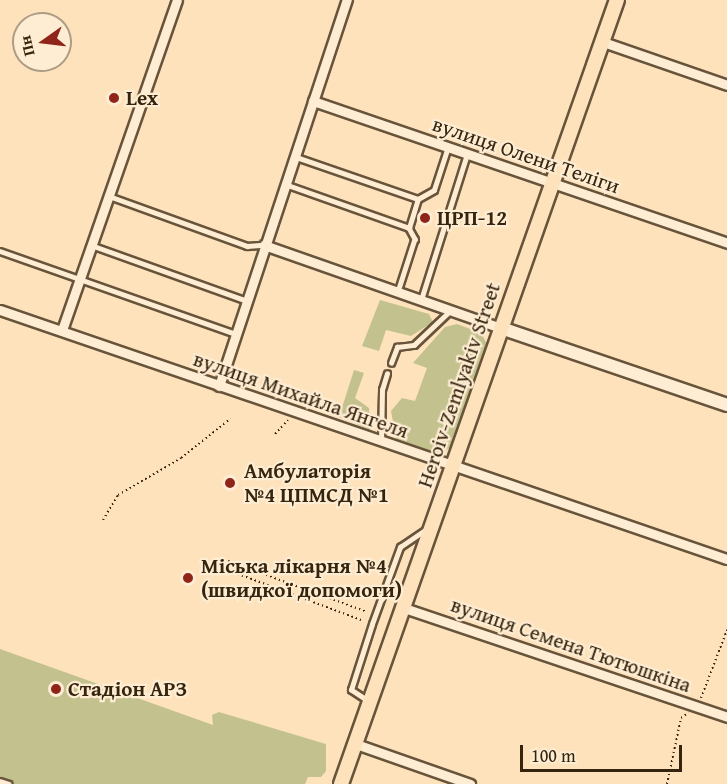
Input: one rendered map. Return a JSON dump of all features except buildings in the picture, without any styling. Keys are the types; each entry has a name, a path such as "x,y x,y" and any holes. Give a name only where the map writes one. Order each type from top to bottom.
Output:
{"main road":[{"name":"Heroiv-Zemlyakiv Street","path":"341,784 617,0"}],"street":[{"path":"62,330 107,195 177,0"},
{"path":"219,386 347,0"},
{"path":"603,42 727,85"},
{"name":"вулиця Олени Теліги","path":"313,101 727,243"},
{"path":"264,245 727,405"},
{"name":"вулиця Михайла Янгеля","path":"0,310 381,443 727,559"},
{"name":"вулиця Семена Тютюшкіна","path":"404,608 727,717"},
{"path":"356,744 470,784"}],"lane":[{"path":"409,228 418,199 434,190 448,147"},
{"path":"421,300 467,154"},
{"path":"295,157 418,199"},
{"path":"285,184 409,228 416,238 398,292"},
{"path":"107,195 247,246 264,245"},
{"path":"90,245 247,301"},
{"path":"0,251 236,334"},
{"path":"391,363 397,347 414,345 451,310"},
{"path":"381,443 382,390 387,374"},
{"path":"370,703 351,690 372,624 400,547 432,526"},
{"path":"0,781 9,784"}],"path":[{"path":"275,434 291,411"},
{"path":"103,520 118,495 181,458 230,419"},
{"path":"228,561 376,615"},
{"path":"225,569 372,624"}],"shaded area":[{"path":"380,300 429,314 433,322 411,336 386,330 379,351 362,346"},
{"path":"457,324 481,333 487,344 451,447 440,455 396,439 391,411 402,398 415,401 427,368 413,363 445,327"},
{"path":"354,370 364,373 355,398 369,408 370,430 339,417"},
{"name":"Стадіон АРЗ","path":"0,649 213,725 212,715 219,712 326,744 326,771 321,777 308,777 305,784 0,784"}],"place":[{"name":"Lex","path":"114,98"},
{"name":"ЦРП-12","path":"425,218"},
{"name":"Амбулаторія №4 ЦПМСД №1","path":"230,483"},
{"name":"Міська лікарня №4 (швидкої допомоги)","path":"188,578"},
{"name":"Стадіон АРЗ","path":"56,689"}]}
